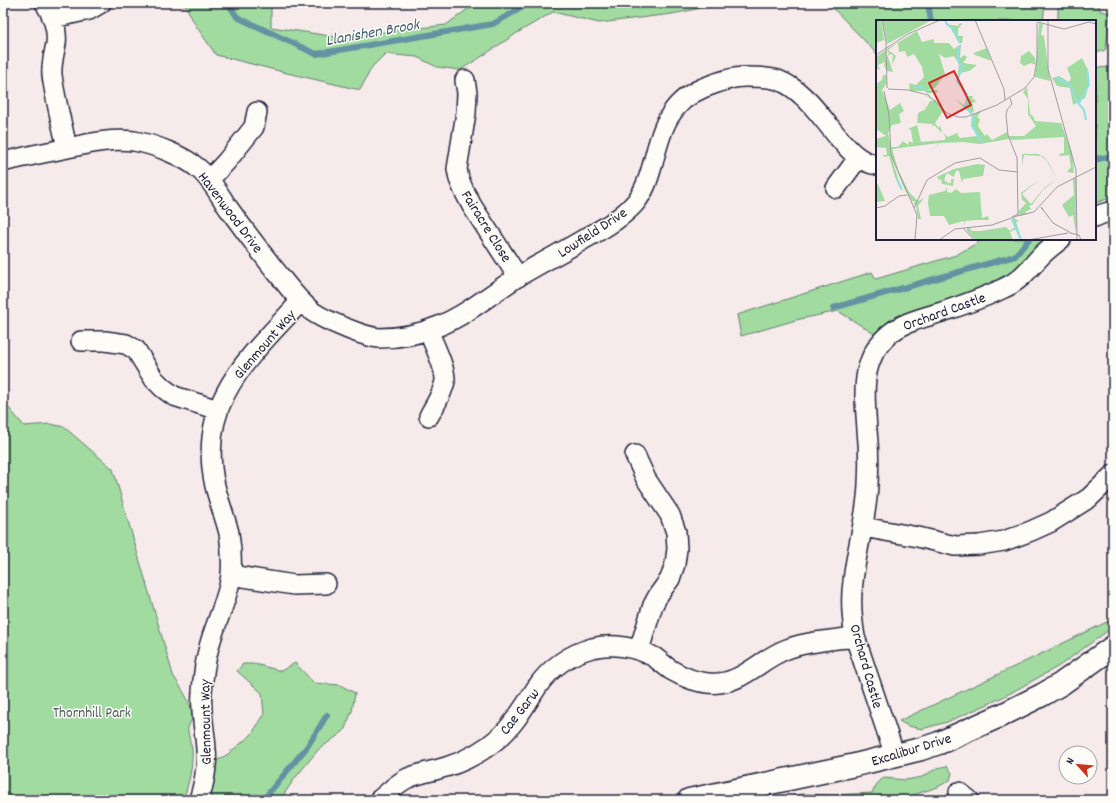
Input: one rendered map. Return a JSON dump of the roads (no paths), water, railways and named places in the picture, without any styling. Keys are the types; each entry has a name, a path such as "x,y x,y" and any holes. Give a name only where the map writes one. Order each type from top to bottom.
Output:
{"street":[{"path":"67,148 53,80 52,72 56,37 49,11 89,10 101,3"},
{"name":"Lowfield Drive","path":"301,301 314,312 327,320 363,335 376,338 407,336 428,330 467,312 518,277 599,231 624,214 636,202 645,189 659,138 673,109 698,91 718,82 742,77 760,77 777,80 791,86 817,111 851,152 869,164 876,165"},
{"name":"Fairacre Close","path":"465,80 467,93 466,113 457,169 459,179 472,206 518,277"},
{"path":"209,180 226,162 254,127 257,112"},
{"name":"Havenwood Drive","path":"3,162 104,141 120,140 149,144 176,155 200,170 209,180 269,263 301,301"},
{"path":"836,188 858,158"},
{"path":"1096,217 1113,211"},
{"name":"Orchard Castle","path":"895,756 855,637 852,619 852,583 864,527 867,502 869,456 865,387 870,360 877,347 894,330 906,324 1003,289 1022,277 1042,255 1060,240"},
{"name":"Glenmount Way","path":"199,800 204,784 207,751 201,706 204,670 209,647 221,612 230,575 231,548 229,534 216,487 212,463 211,441 218,410 230,385 241,368 256,350 301,301"},
{"path":"428,330 444,372 445,380 442,391 429,416"},
{"path":"81,341 105,341 126,344 136,350 154,379 162,388 174,396 218,410"},
{"path":"635,455 646,479 670,515 676,532 677,549 675,564 670,579 653,605 639,650"},
{"path":"864,527 918,537 955,546 979,545 1004,541 1031,532 1051,522 1089,498 1113,475"},
{"path":"230,575 294,585 326,584"},
{"name":"Cae Garw","path":"379,800 407,779 448,767 466,759 489,745 514,721 538,686 549,673 561,662 593,648 610,646 639,650 655,658 683,677 695,681 723,683 748,673 771,657 786,649 817,642 855,637"},
{"name":"Excalibur Drive","path":"689,800 895,756 939,743 1002,715 1061,684 1113,647"}],"waterway":[{"name":"Llanishen Brook","path":"228,3 237,17 316,54 493,24 530,3"},
{"name":"Llanishen Brook","path":"928,3 931,20"},
{"name":"Llanishen Brook","path":"1096,158 1098,159 1113,156"},
{"path":"833,308 1015,256 1028,240"},
{"path":"263,800 307,747 327,715"}],"park label":[{"name":"Thornhill Park","path":"92,712"}]}
